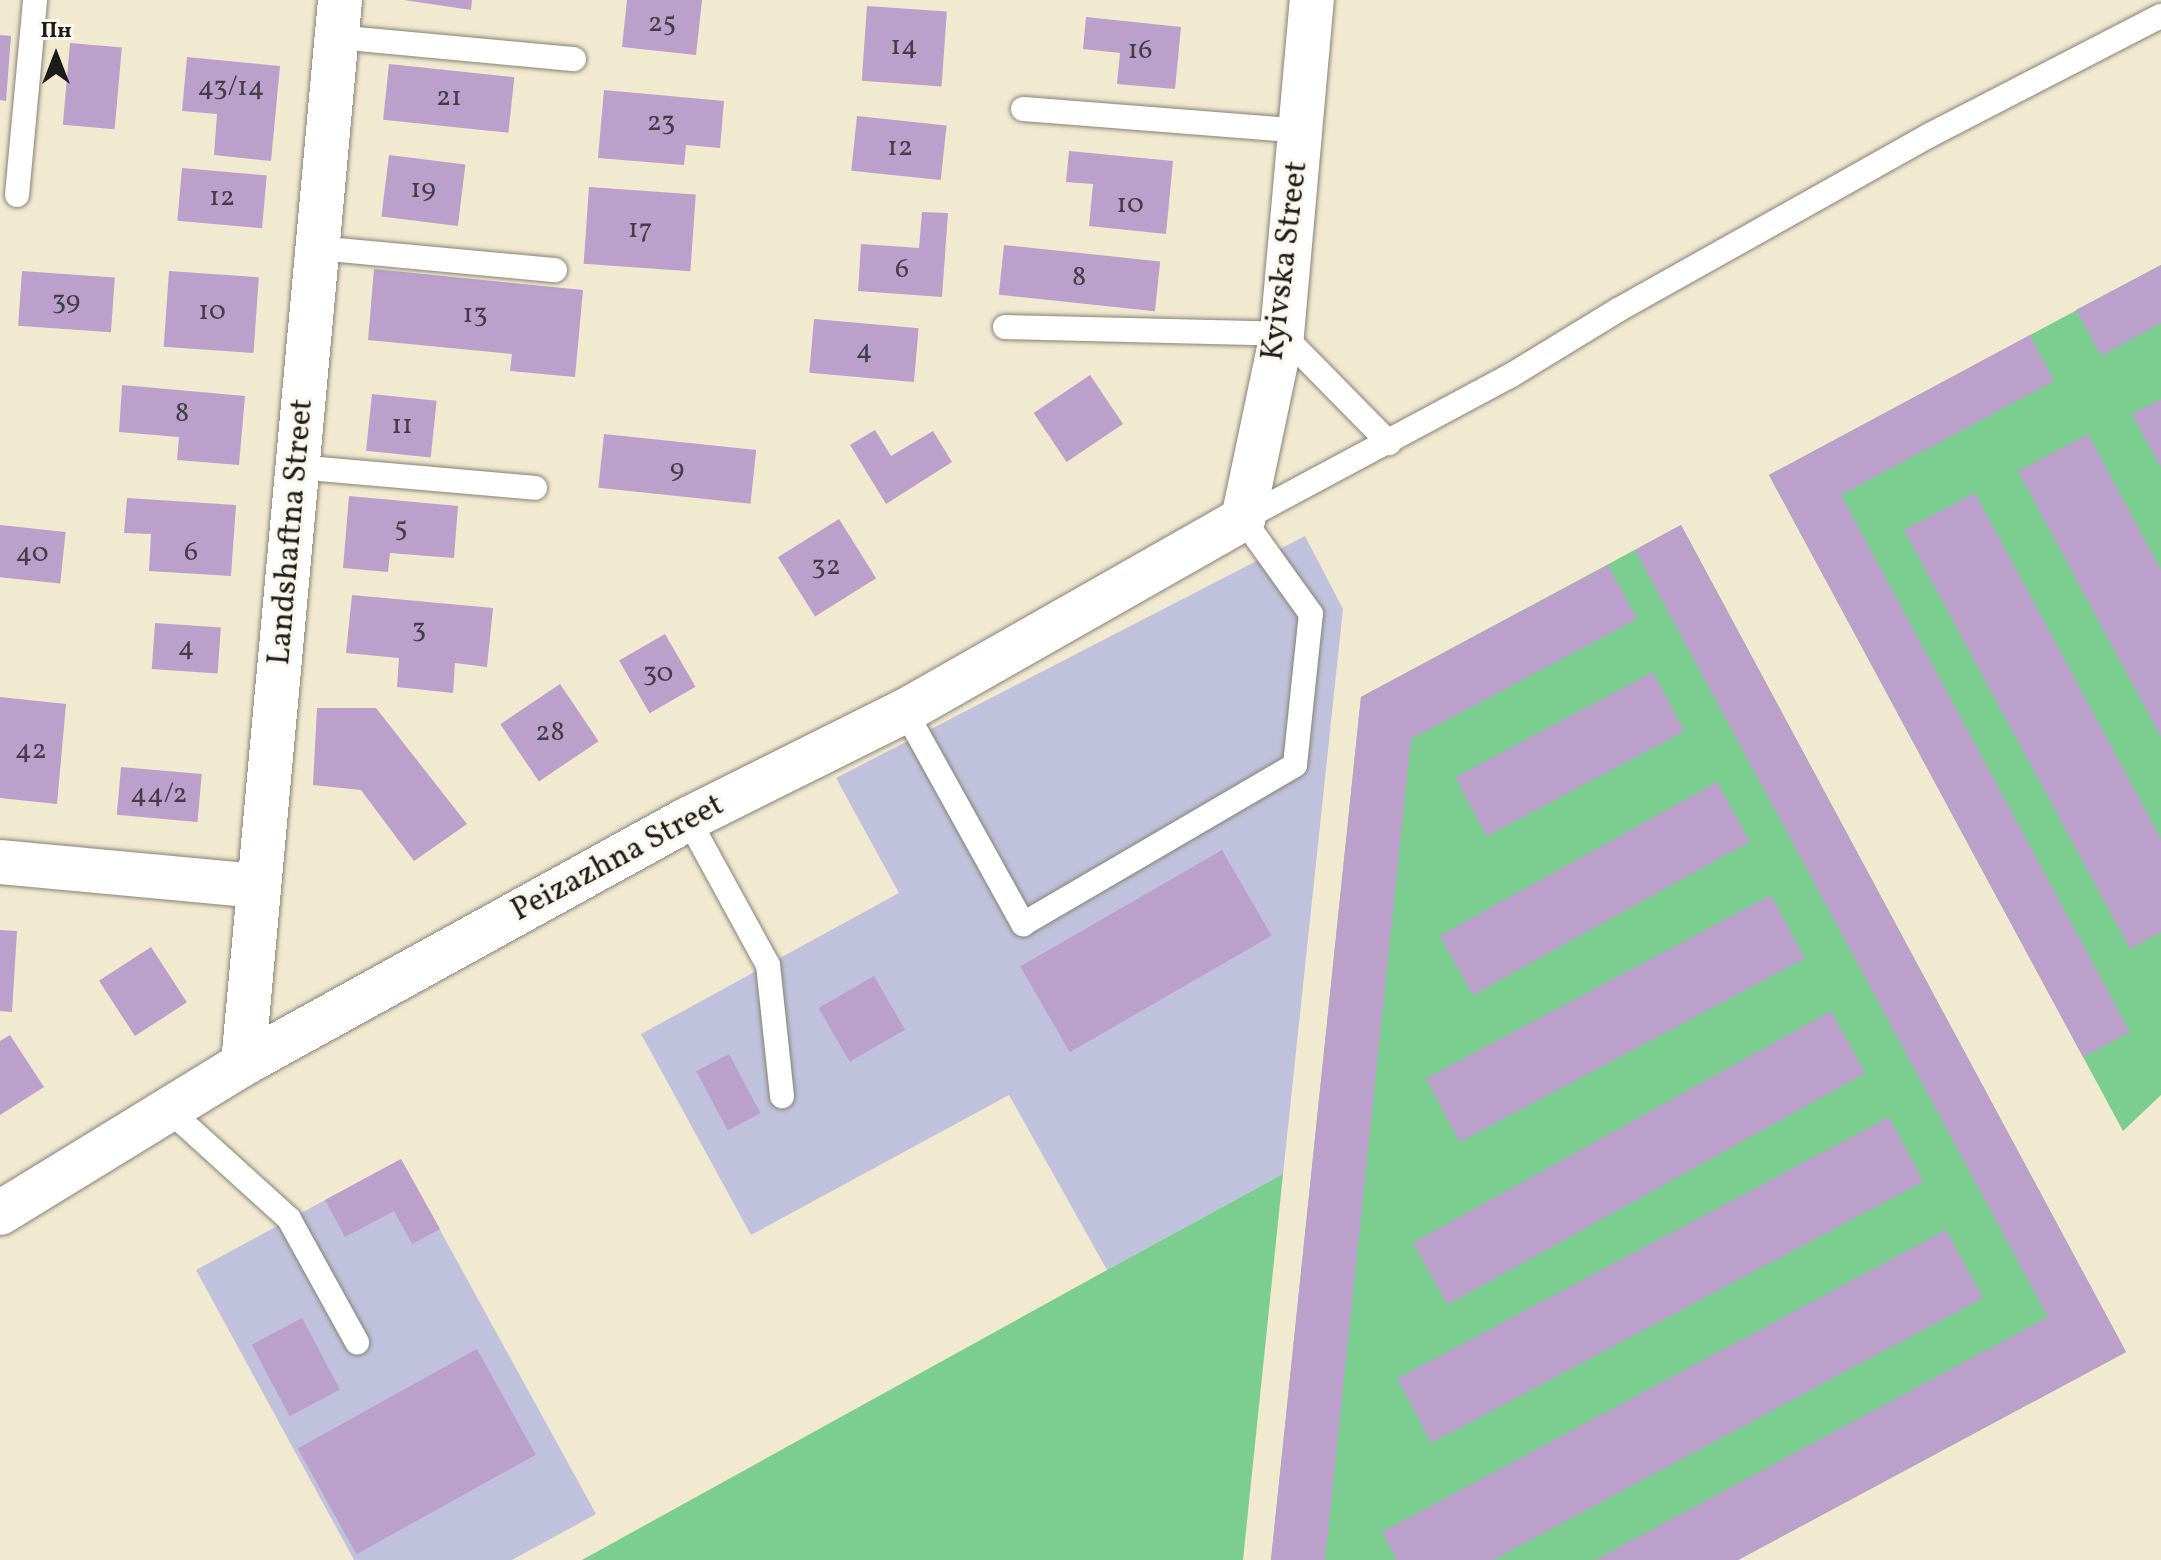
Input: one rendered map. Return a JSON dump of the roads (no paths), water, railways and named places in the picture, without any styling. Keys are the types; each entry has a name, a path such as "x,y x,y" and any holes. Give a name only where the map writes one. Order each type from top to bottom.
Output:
{"street":[{"name":"Kyivska Street","path":"1243,519 1282,334 1312,0"},
{"name":"Landshaftna Street","path":"243,1064 338,18"},
{"name":"Peizazhna Street","path":"0,1213 243,1064 688,819 905,711 1243,519"},
{"path":"0,862 259,886"}],"lane":[{"path":"17,195 35,0"},
{"path":"905,711 1023,924 1295,765 1311,614 1243,519 1389,443 1930,135 2161,16"},
{"path":"338,18 574,59"},
{"path":"1023,109 1301,131"},
{"path":"317,248 555,270"},
{"path":"1005,327 1282,334 1389,443"},
{"path":"297,467 535,488"},
{"path":"688,819 768,965 782,1096"},
{"path":"169,1110 289,1219 357,1342"}]}
